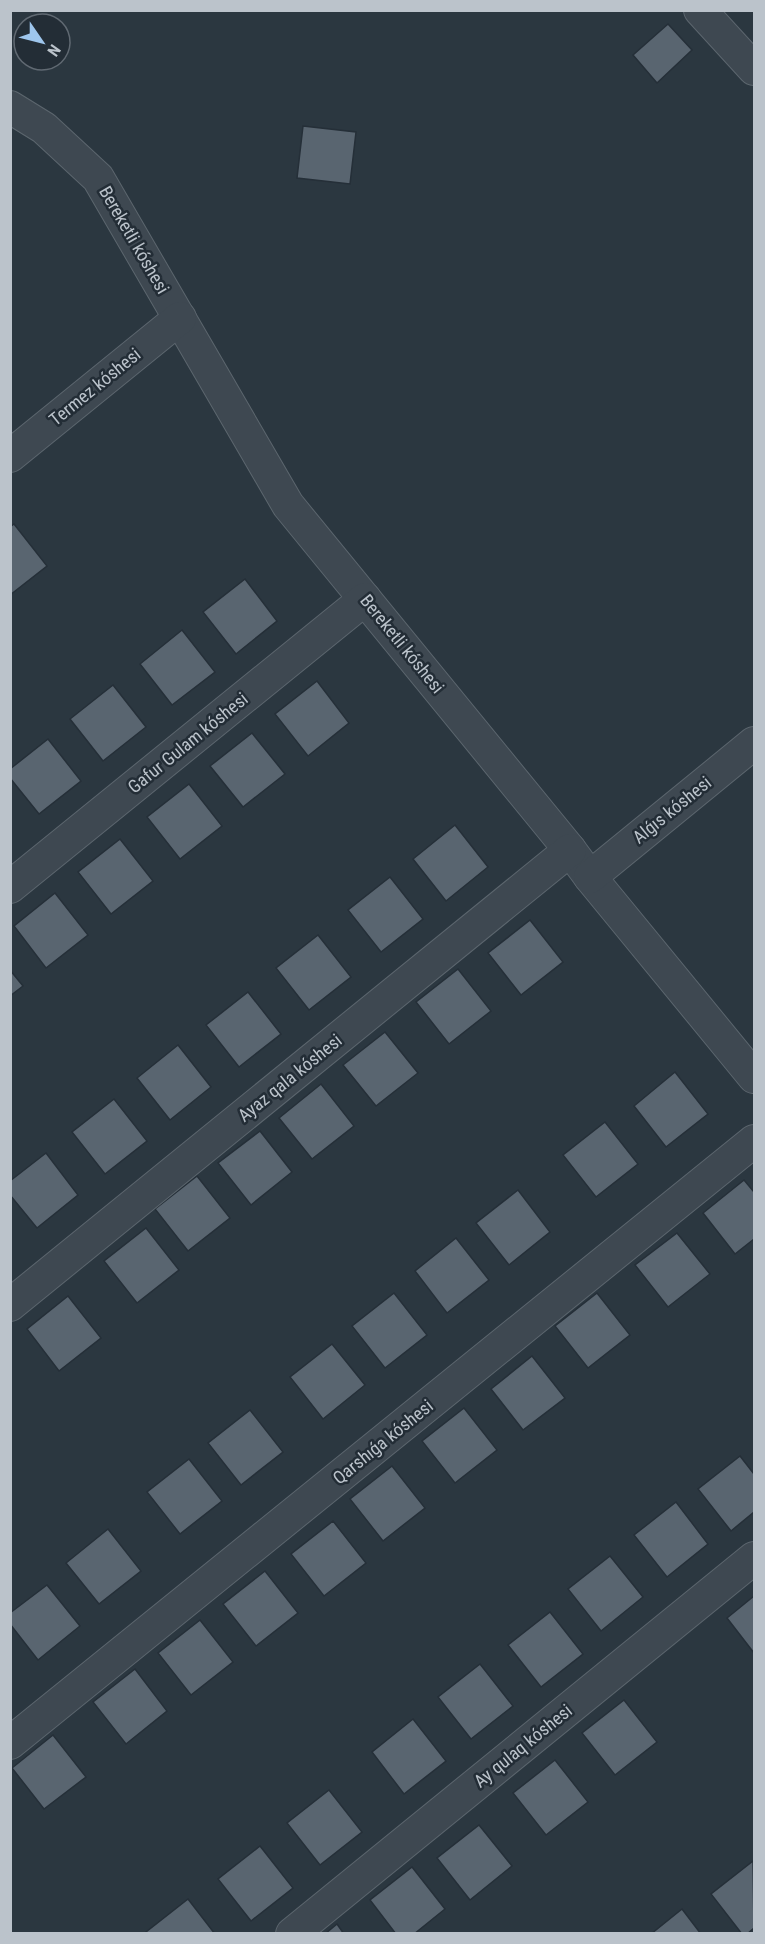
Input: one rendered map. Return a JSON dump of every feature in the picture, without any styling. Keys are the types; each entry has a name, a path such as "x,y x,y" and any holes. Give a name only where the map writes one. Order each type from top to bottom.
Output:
{"street":[{"path":"700,10 754,69"},
{"name":"Bereketli kóshesi","path":"10,107 44,129 98,178 288,505 754,1077"},
{"name":"Termez kóshesi","path":"10,456 180,318"},
{"name":"Gafur Gulam kóshesi","path":"10,887 365,599"},
{"name":"Alǵıs kóshesi","path":"590,878 754,743"},
{"name":"Ayaz qala kóshesi","path":"10,1305 570,850"},
{"name":"Qarshıǵa kóshesi","path":"10,1743 754,1141"},
{"name":"Ay qulaq kóshesi","path":"292,1934 754,1558"}],"building":[{"path":"668,24 692,50 657,83 633,55"},
{"path":"303,126 356,132 350,184 297,178"},
{"path":"14,524 47,566 10,595 10,527"},
{"path":"245,579 277,621 236,654 203,612"},
{"path":"182,630 215,672 172,705 140,664"},
{"path":"317,681 349,723 308,756 275,714"},
{"path":"113,685 146,727 103,761 70,719"},
{"path":"252,733 285,774 243,807 210,766"},
{"path":"48,739 81,781 39,814 10,778 10,769"},
{"path":"189,784 222,826 180,859 147,817"},
{"path":"455,825 488,867 446,901 413,859"},
{"path":"120,839 153,881 111,914 78,872"},
{"path":"390,877 423,919 381,952 348,910"},
{"path":"55,893 88,935 46,968 14,926"},
{"path":"530,920 563,962 521,995 488,953"},
{"path":"318,935 351,977 309,1010 276,968"},
{"path":"458,969 491,1011 449,1044 416,1002"},
{"path":"10,970 23,986 10,996"},
{"path":"248,992 281,1034 239,1067 206,1025"},
{"path":"385,1032 418,1073 376,1106 343,1065"},
{"path":"178,1045 211,1087 170,1120 137,1078"},
{"path":"675,1072 708,1114 666,1147 634,1106"},
{"path":"321,1084 354,1126 312,1159 279,1118"},
{"path":"114,1099 147,1141 105,1174 72,1132"},
{"path":"605,1122 638,1164 596,1197 563,1155"},
{"path":"260,1131 292,1172 251,1205 218,1163"},
{"path":"46,1153 78,1195 37,1228 10,1195 10,1181"},
{"path":"197,1176 230,1218 188,1251 155,1209"},
{"path":"744,1180 754,1192 754,1239 735,1254 703,1213"},
{"path":"518,1190 550,1232 509,1265 476,1223"},
{"path":"146,1228 179,1270 137,1303 104,1261"},
{"path":"677,1233 710,1274 668,1307 635,1265"},
{"path":"456,1238 489,1280 447,1313 415,1271"},
{"path":"394,1293 427,1335 385,1368 352,1326"},
{"path":"597,1293 630,1335 588,1368 555,1326"},
{"path":"68,1296 101,1338 59,1371 27,1329"},
{"path":"332,1344 365,1385 323,1419 290,1377"},
{"path":"532,1356 565,1398 523,1430 491,1389"},
{"path":"464,1408 497,1450 455,1483 422,1441"},
{"path":"250,1410 283,1452 241,1485 208,1443"},
{"path":"740,1456 754,1474 754,1512 731,1531 698,1489"},
{"path":"189,1459 222,1501 180,1534 147,1492"},
{"path":"392,1466 425,1508 383,1541 350,1499"},
{"path":"676,1502 708,1544 667,1577 634,1535"},
{"path":"333,1521 366,1563 324,1596 291,1554"},
{"path":"108,1529 141,1571 99,1604 66,1563"},
{"path":"610,1556 643,1597 601,1631 568,1589"},
{"path":"265,1571 298,1613 256,1646 223,1604"},
{"path":"47,1585 80,1626 38,1660 10,1624 10,1613"},
{"path":"754,1596 754,1653 727,1618"},
{"path":"550,1612 583,1654 541,1687 508,1645"},
{"path":"200,1620 233,1662 191,1695 158,1653"},
{"path":"480,1664 513,1706 471,1739 438,1697"},
{"path":"135,1669 167,1711 126,1744 93,1702"},
{"path":"624,1700 657,1742 615,1775 582,1733"},
{"path":"413,1719 446,1761 404,1794 372,1752"},
{"path":"53,1735 86,1777 44,1809 12,1768"},
{"path":"555,1760 588,1802 546,1835 513,1793"},
{"path":"329,1790 362,1832 320,1865 287,1823"},
{"path":"479,1825 512,1866 470,1900 437,1858"},
{"path":"260,1846 293,1888 251,1921 218,1879"},
{"path":"753,1861 754,1928 747,1934 742,1934 711,1894"},
{"path":"412,1867 445,1909 414,1934 396,1934 370,1900"},
{"path":"188,1899 215,1934 147,1934 146,1932"},
{"path":"682,1909 701,1934 651,1934"},
{"path":"337,1924 344,1934 325,1934"}]}
